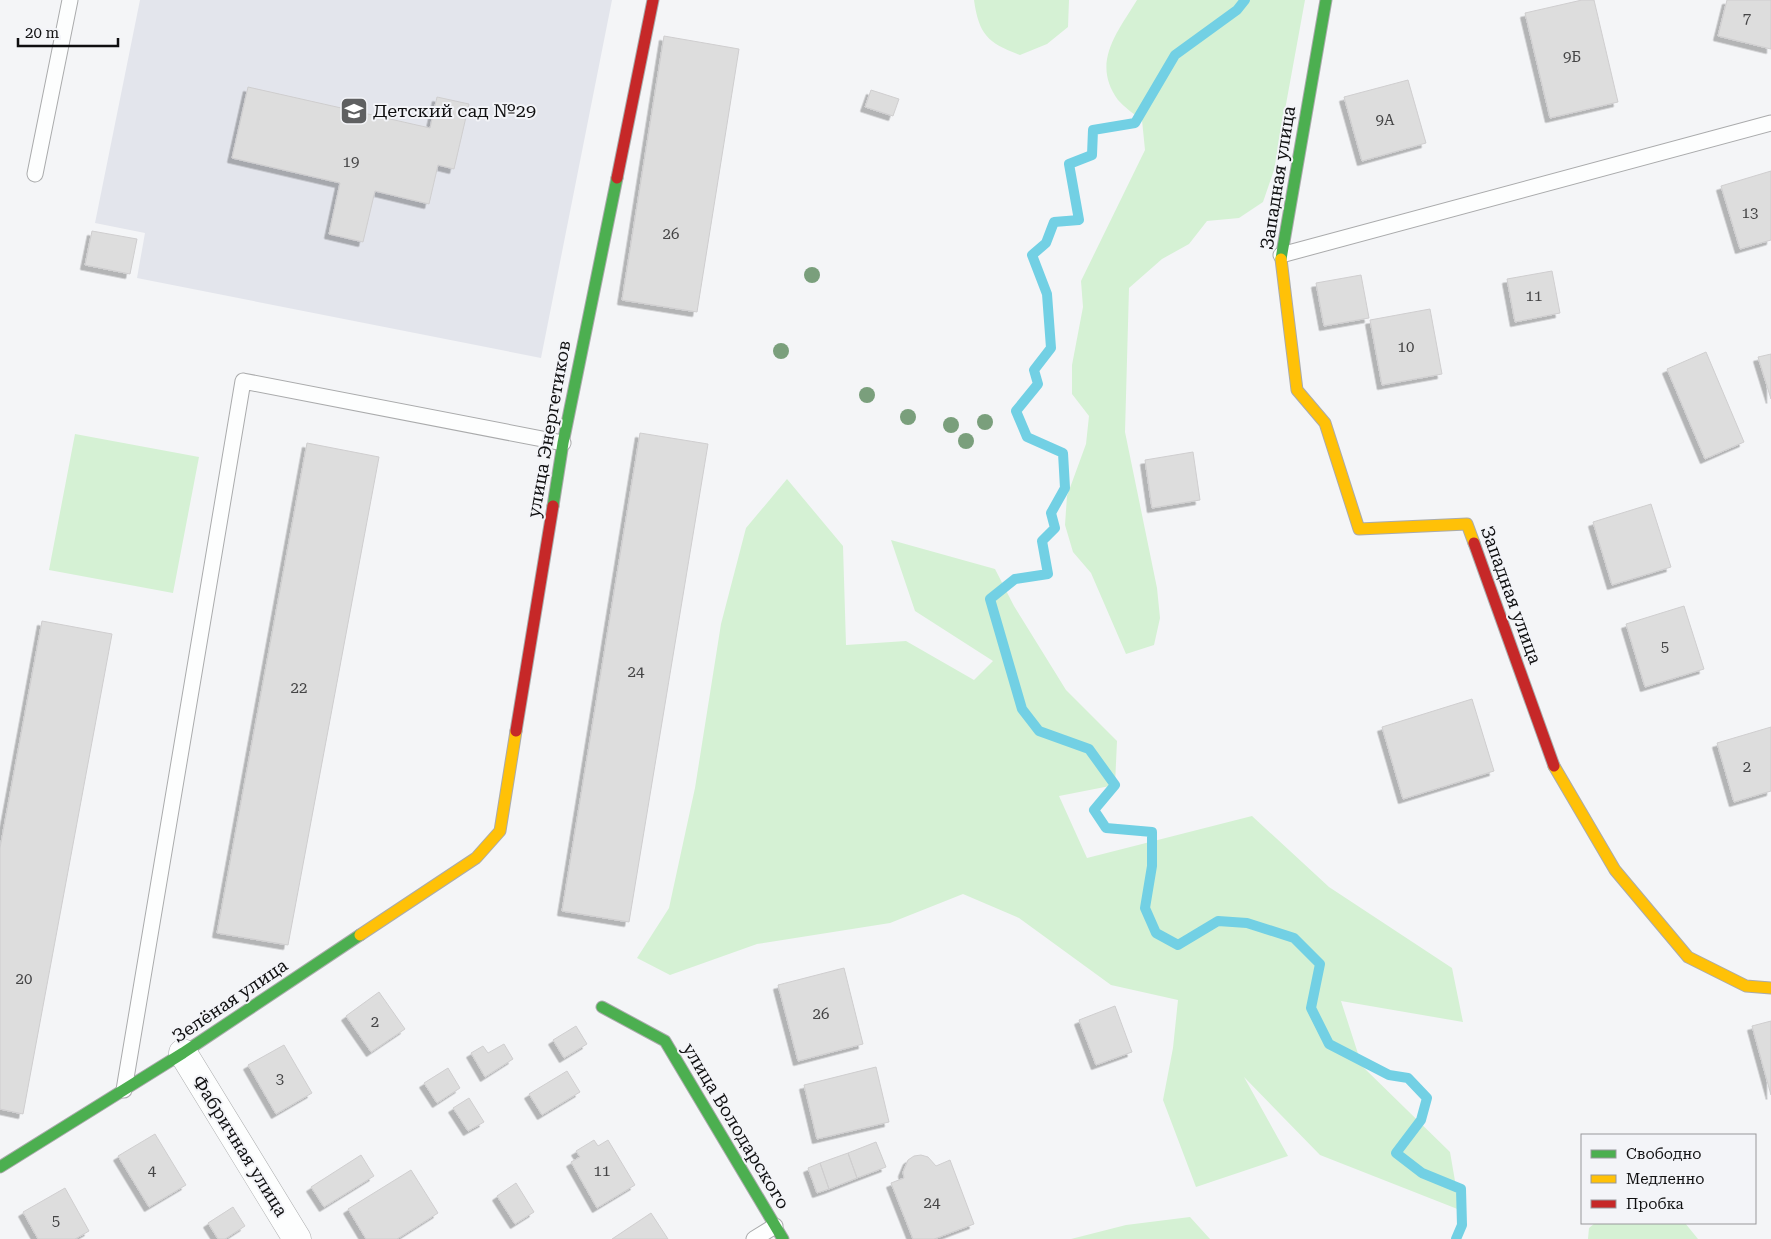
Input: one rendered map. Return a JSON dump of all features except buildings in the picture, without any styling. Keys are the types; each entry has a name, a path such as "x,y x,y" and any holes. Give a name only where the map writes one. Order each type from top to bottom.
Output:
{"street":[{"name":"улица Энергетиков","path":"476,858 500,831 563,443 653,0"},
{"name":"Западная улица","path":"1326,0 1281,254 1297,390 1325,423 1359,529 1467,524 1552,762 1615,870 1688,957 1746,986 1771,988"},
{"name":"Зелёная улица","path":"0,1167 183,1053 476,858"},
{"name":"улица Володарского","path":"602,1007 665,1041 779,1232"},
{"name":"Фабричная улица","path":"183,1053 298,1239"}],"lane":[{"path":"35,174 70,0"},
{"path":"1281,254 1771,123"},
{"path":"124,1090 243,381 563,443"},
{"path":"754,1239 779,1232"}],"shaded area":[{"name":"Детский сад №29","path":"140,0 612,0 541,358 137,278 145,233 95,223"}],"green space":[{"path":"974,0 1069,0 1068,27 1047,44 1020,55 993,42 987,36 979,22"},
{"path":"1137,0 1305,0 1274,170 1263,202 1239,218 1207,221 1189,244 1162,259 1129,288 1125,432 1157,588 1160,618 1154,645 1126,654 1091,573 1073,552 1065,525 1067,496 1086,444 1089,416 1072,394 1072,365 1083,307 1081,281 1145,150 1142,120 1118,100 1110,86 1107,73 1110,48 1115,36"},
{"path":"75,434 199,457 173,593 49,570"},
{"path":"787,479 843,546 846,645 906,641 974,680 993,661 915,611 891,540 995,569 1014,606 1066,690 1117,741 1115,785 1059,796 1087,858 1252,816 1329,887 1452,968 1463,1022 1341,1001 1362,1066 1450,1152 1460,1210 1320,1155 1244,1077 1288,1156 1196,1187 1163,1100 1173,1048 1178,1000 1111,985 1019,918 963,894 890,923 757,944 670,975 637,958 669,908 695,788 721,624 746,528"},
{"path":"1190,1217 1210,1239 1071,1239 1126,1225"},
{"path":"1594,1224 1686,1224 1698,1239 1588,1239 1589,1228"}],"waterway":[{"path":"1245,0 1237,10 1175,55 1135,123 1093,130 1092,155 1069,164 1079,220 1054,222 1046,243 1032,255 1047,294 1051,348 1034,370 1038,384 1016,411 1027,437 1063,453 1065,488 1051,513 1055,528 1042,541 1048,574 1015,579 990,599 1022,709 1039,731 1089,749 1115,785 1094,810 1106,828 1152,832 1152,866 1145,908 1156,933 1178,945 1218,921 1247,923 1294,938 1320,964 1311,1008 1329,1044 1389,1075 1408,1078 1427,1098 1421,1120 1396,1153 1422,1173 1461,1189 1462,1225 1456,1239"}],"traffic: fast":[{"path":"1281,259 1326,0"},
{"path":"553,506 563,443 617,178"},
{"path":"0,1167 183,1053 360,935"},
{"path":"602,1007 665,1041 783,1239"}],"traffic: slow":[{"path":"1281,259 1297,390 1325,423 1359,529 1467,524 1474,543"},
{"path":"360,935 476,858 500,831 516,731"},
{"path":"1554,766 1615,870 1688,957 1746,986 1771,988"}],"traffic: jam":[{"path":"617,178 653,0"},
{"path":"516,731 553,506"},
{"path":"1474,543 1554,766"}],"place":[{"name":"Детский сад №29","path":"354,111"}]}
